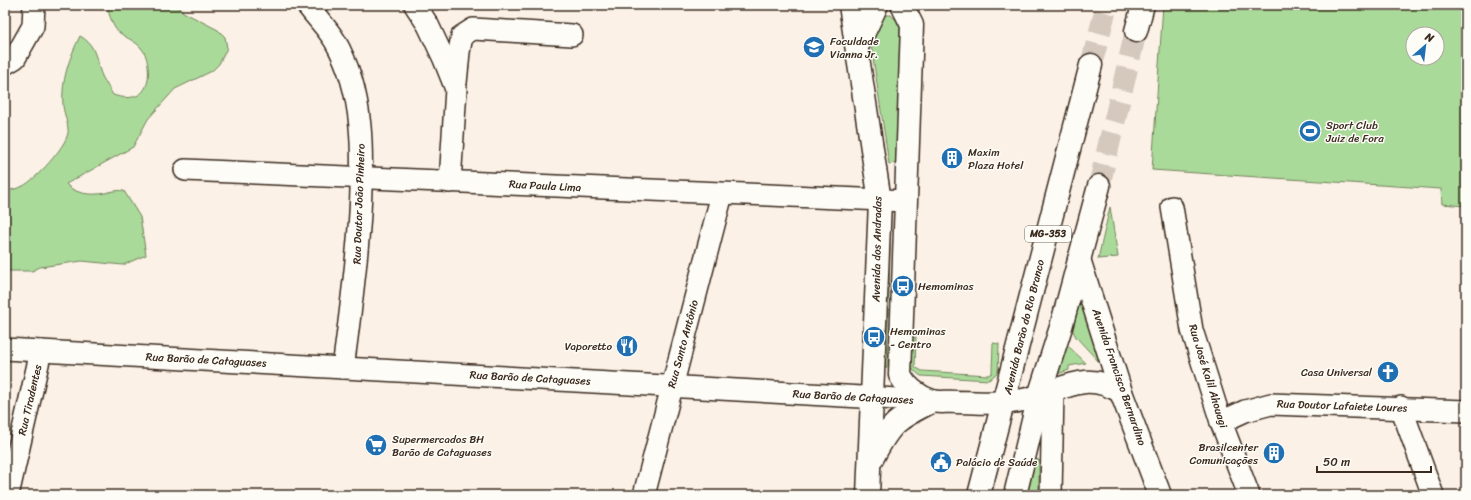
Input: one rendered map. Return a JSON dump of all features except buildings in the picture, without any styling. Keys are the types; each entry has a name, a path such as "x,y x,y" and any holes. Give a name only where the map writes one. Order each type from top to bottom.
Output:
{"main road":[{"name":"Avenida dos Andradas","path":"850,5 880,200 868,495"},
{"path":"857,47 877,5"},
{"path":"902,5 912,15 900,375 906,386 933,401"},
{"path":"1136,31 1143,5"},
{"name":"Avenida Barão do Rio Branco","path":"979,495 1091,65"},
{"path":"1015,495 1027,444 1046,393 1060,327 1099,186"},
{"name":"Avenida Francisco Bernardino","path":"1079,259 1121,392 1160,495"},
{"name":"Rua Barão de Cataguases","path":"933,401 1004,403 1092,381 1110,385 1121,392"},
{"path":"870,463 884,436 893,425 904,415 933,401"}],"street":[{"path":"5,64 15,58 33,26 34,5"},
{"name":"Rua Doutor João Pinheiro","path":"306,5 335,41 348,72 360,117 362,177 356,272 343,368"},
{"path":"415,5 428,25 456,89"},
{"path":"450,182 458,52 462,36 473,29 572,34"},
{"name":"Rua Paula Lima","path":"185,170 906,201"},
{"name":"Rua Santo Antônio","path":"644,495 722,194"},
{"name":"Rua José Kalil Ahouagi","path":"1172,207 1192,330 1221,422 1249,495"},
{"name":"Rua Barão de Cataguases","path":"5,349 933,401"},
{"name":"Rua Tiradentes","path":"8,495 41,351"},
{"path":"1046,393 1052,447 1051,495"},
{"name":"Rua Doutor Lafaiete Loures","path":"1221,422 1245,411 1271,404 1401,407 1466,411"},
{"path":"1401,407 1433,495"},
{"path":"1027,444 1037,436 1047,439 1052,447"}],"green space":[{"path":"106,5 178,5 183,12 218,30 225,37 227,48 219,64 212,71 175,89 148,119 133,147 66,184 76,191 88,194 124,191 140,217 146,255 123,265 82,261 40,267 32,271 5,271 5,191 16,189 28,183 56,155 66,139 68,130 63,106 63,87 69,61 80,36 86,40 93,49 100,72 113,95 129,98 136,96 145,89 148,75 147,59 139,46 115,28"},
{"name":"Sport Club Juiz de Fora","path":"1163,5 1466,5 1466,206 1442,204 1441,189 1152,170"},
{"path":"882,15 891,15 896,20 900,28 897,163 889,164 869,31"},
{"path":"1110,207 1118,257 1098,259"},
{"path":"888,212 891,212 887,368 885,368"},
{"path":"1079,293 1105,361 1098,361 1076,337 1072,329"},
{"path":"909,337 916,337 915,367 922,371 988,375 992,373 993,343 999,344 998,372 989,380 921,376 912,368 910,363"},
{"path":"1066,344 1086,363 1069,366 1069,370 1058,374"},
{"path":"1032,458 1039,460 1039,495 1023,495"}],"tunnel":[{"path":"1091,65 1107,5"},
{"path":"1099,186 1136,31"}],"place":[{"name":"Faculdade Vianna Jr.","path":"814,47"},
{"name":"Sport Club Juiz de Fora","path":"1310,131"},
{"name":"Maxim Plaza Hotel","path":"952,158"},
{"name":"Hemominas","path":"903,286"},
{"name":"Hemominas - Centro","path":"874,337"},
{"name":"Vaporetto","path":"627,346"},
{"name":"Casa Universal","path":"1388,372"},
{"name":"Supermercados BH Barão de Cataguases","path":"376,445"},
{"name":"Brasilcenter Comunicações","path":"1274,453"},
{"name":"Palácio de Saúde","path":"941,462"}]}
